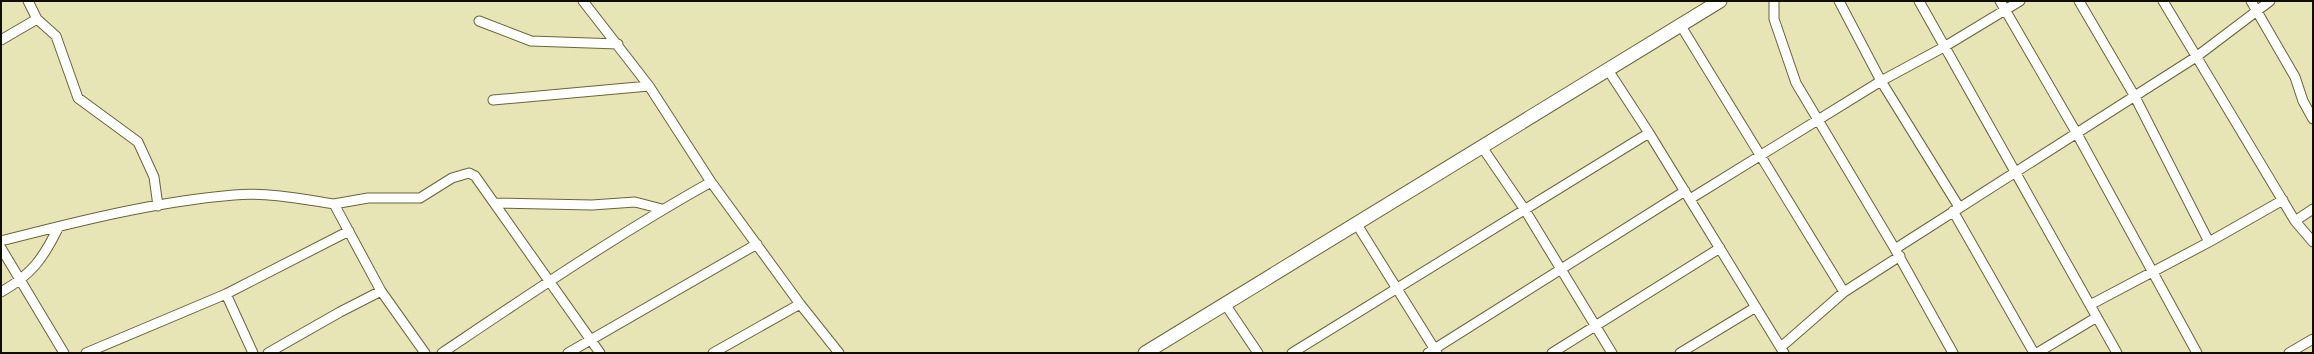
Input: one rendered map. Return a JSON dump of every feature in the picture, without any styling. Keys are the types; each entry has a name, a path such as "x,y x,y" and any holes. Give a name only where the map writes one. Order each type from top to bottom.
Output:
{"street":[{"path":"28,1 37,19 56,36 78,98 138,142 154,176 158,206"},
{"path":"584,1 649,86 711,182 800,304 839,353"},
{"path":"1145,353 1720,1"},
{"path":"1774,1 1774,19 1796,82 1820,119 1898,252 1953,353"},
{"path":"1839,1 1881,81 1956,209 2034,353"},
{"path":"1919,1 1944,48 2117,353"},
{"path":"2000,1 2076,132 2197,353"},
{"path":"1356,224 1397,287 1434,352 1560,270 1687,195 1761,156 1881,81 1944,48 2020,1"},
{"path":"2079,1 2134,95 2209,242"},
{"path":"2163,1 2295,221 2313,242"},
{"path":"2251,1 2295,77 2302,101 2313,120"},
{"path":"1608,70 1649,132 1782,350 1844,292 1956,209 2196,57 2256,10 2270,1"},
{"path":"1,40 37,19"},
{"path":"479,21 532,41 618,44"},
{"path":"1681,26 1844,292"},
{"path":"493,100 649,86"},
{"path":"1292,353 1649,132"},
{"path":"1482,146 1525,210 1560,270 1612,353"},
{"path":"1,242 158,206 235,195 298,198 334,204 368,198 420,198 452,178 468,174 476,176 600,353"},
{"path":"442,353 550,280 662,209 711,182"},
{"path":"2090,305 2209,242 2283,200"},
{"path":"495,204 592,205 635,202 662,209"},
{"path":"334,204 381,291 425,353"},
{"path":"2295,221 2313,209"},
{"path":"1,292 20,281 46,253 58,228"},
{"path":"86,353 226,294 349,231"},
{"path":"568,353 757,244"},
{"path":"1,248 64,353"},
{"path":"1552,353 1720,248"},
{"path":"268,353 340,312 381,291"},
{"path":"226,294 253,353"},
{"path":"713,353 800,304"},
{"path":"1225,304 1258,353"},
{"path":"1680,353 1756,307"},
{"path":"2037,353 2097,317"},
{"path":"2289,353 2313,339"}]}
